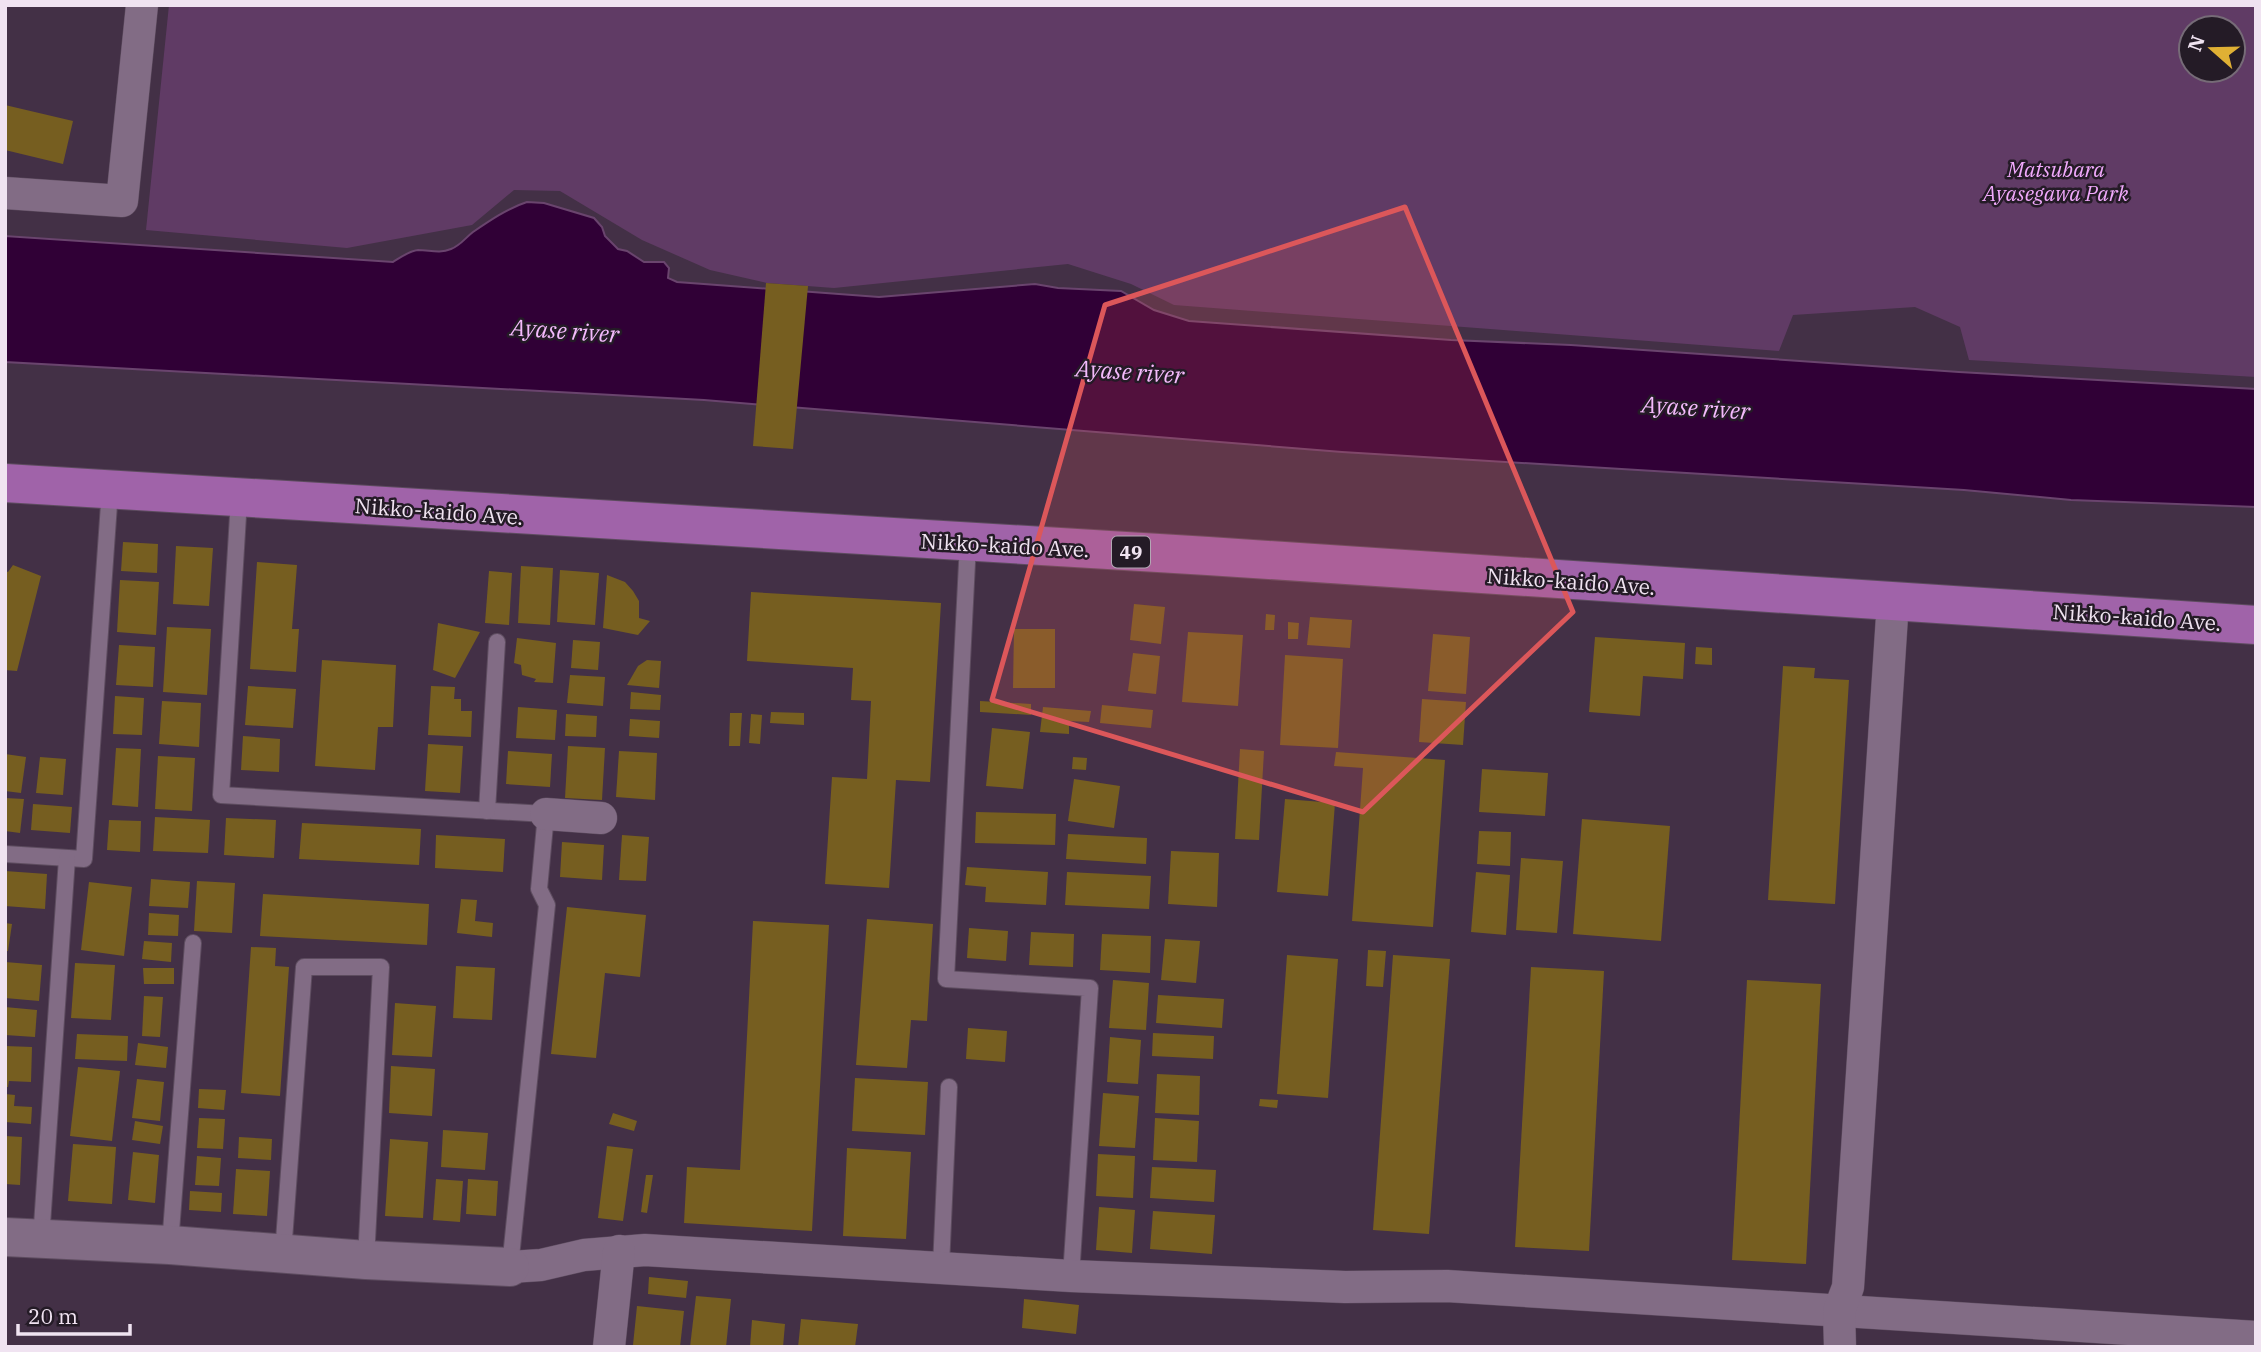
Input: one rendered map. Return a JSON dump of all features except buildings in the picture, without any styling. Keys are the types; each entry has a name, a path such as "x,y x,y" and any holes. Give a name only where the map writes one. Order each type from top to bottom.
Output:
{"main road":[{"name":"Nikko-kaido Ave.","path":"5,483 1208,556 2256,625"}],"street":[{"path":"5,193 122,201 142,5"},
{"path":"1840,1347 1839,1311 1848,1287 1893,601"},
{"path":"545,814 601,818"},
{"path":"23,1238 510,1267 541,1265 584,1255 645,1250 1071,1276 1345,1287 1447,1286 2256,1337"},
{"path":"609,1347 619,1251"}],"lane":[{"path":"5,854 84,859 110,490"},
{"path":"239,499 221,795 545,814 539,889 547,905 510,1267"},
{"path":"968,543 946,979 1090,988 1071,1276"},
{"path":"487,811 497,642"},
{"path":"23,1238 67,858"},
{"path":"170,1245 193,943"},
{"path":"283,1254 304,967 381,967 366,1260"},
{"path":"941,1267 949,1087"}],"highlighted area":[{"path":"1405,207 1573,612 1363,812 992,700 1105,305"}],"green space":[{"name":"Matsubara Ayasegawa Park","path":"169,5 2256,5 2256,377 1969,360 1960,327 1915,307 1793,315 1779,351 1174,305 1131,284 1068,264 834,288 767,283 710,270 642,240 560,191 514,190 472,225 347,248 146,230"}],"water":[{"name":"Ayase river","path":"527,202 544,203 594,218 602,227 605,236 618,249 627,251 644,262 664,262 669,268 668,278 677,282 879,297 1035,284 1058,288 1121,291 1154,310 1189,321 1451,340 1571,345 2256,389 2256,507 2071,500 1964,490 1342,452 704,400 5,362 5,236 393,262 415,251 438,252 458,246 492,219"}]}
